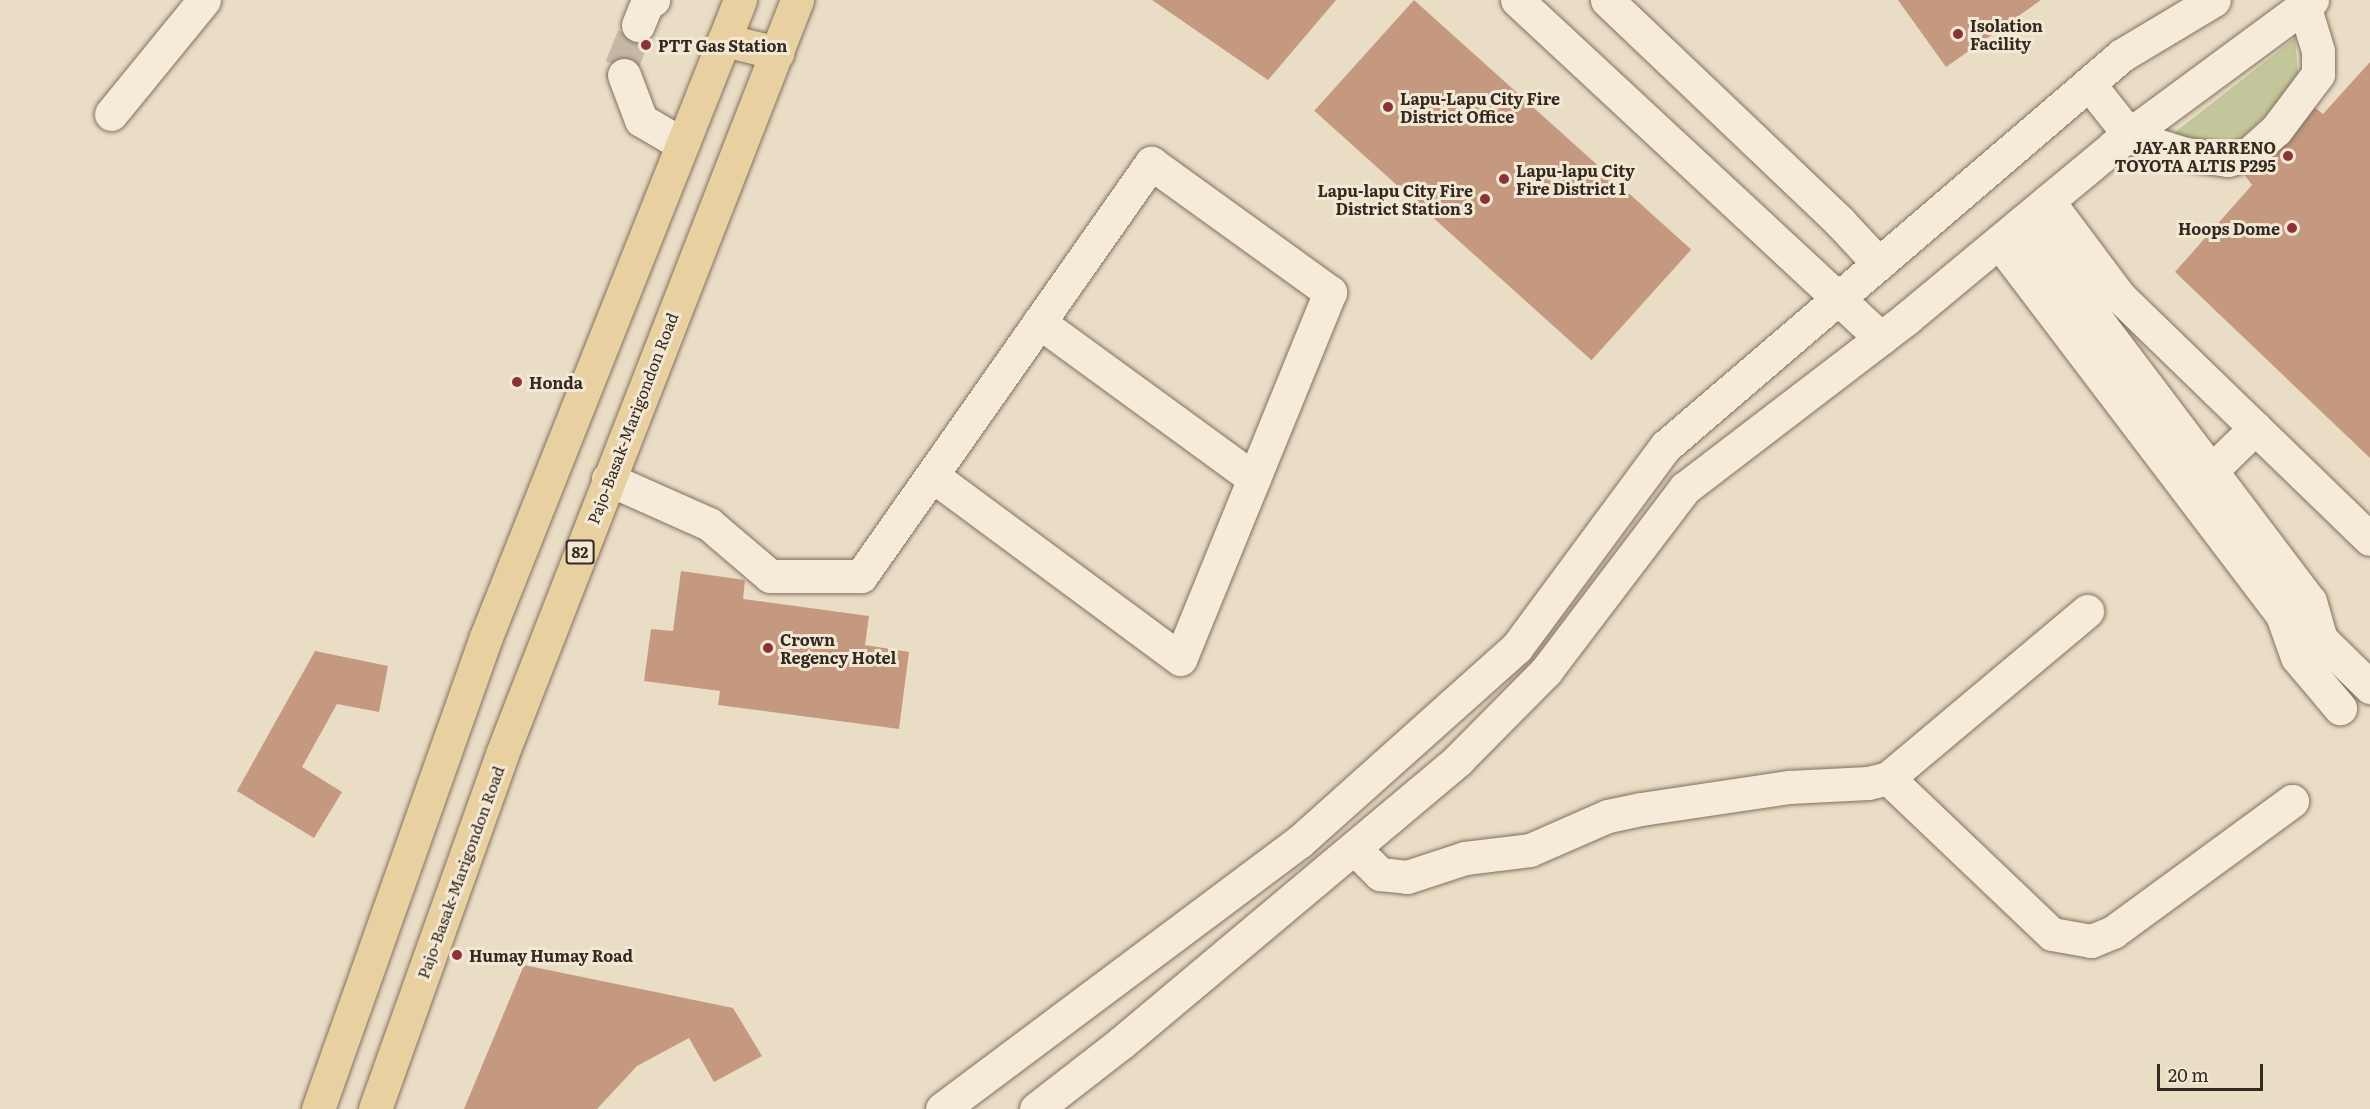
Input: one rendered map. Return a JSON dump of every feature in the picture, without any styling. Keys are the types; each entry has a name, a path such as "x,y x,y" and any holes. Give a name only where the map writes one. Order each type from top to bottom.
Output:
{"main road":[{"path":"318,1109 486,637 740,0"},
{"name":"Pajo-Basak-Marigondon Road","path":"375,1109 502,754 797,0"},
{"path":"724,40 777,53"}],"street":[{"path":"111,114 204,0"},
{"path":"1516,0 1881,338"},
{"path":"1607,0 1840,222 1879,264"},
{"path":"957,1105 1299,842 1517,647 1666,446 2122,55 2214,0"},
{"path":"1036,1109 1460,759 1546,671 1685,488 1881,338 2114,146 2131,137 2308,2 2318,51 2318,74 2276,130 2249,154 2228,160 2186,154 2131,137 2088,84"},
{"path":"624,75 641,120 682,144"},
{"path":"608,479 709,524 770,576 861,576 1151,163 1330,292 1180,659 933,476"},
{"path":"2048,201 2119,296 2370,539"},
{"path":"2011,232 2211,471 2310,601 2321,639 2370,687"},
{"path":"2011,232 2282,615 2297,657 2340,708"},
{"path":"1039,322 1254,479"},
{"path":"2211,471 2255,428"},
{"path":"1354,848 1380,873 1407,877 1465,858 1530,850 1608,816 1641,809 1789,786 1868,783 1888,777 2086,611"},
{"path":"1888,777 2052,934 2091,941 2113,932 2292,801"}],"green space":[{"path":"2295,38 2299,84 2229,150 2169,137"}],"building":[{"path":"1152,0 1336,0 1268,80"},
{"name":"Lapu-lapu City Fire District 1","path":"1414,0 1691,250 1591,360 1314,111"},
{"name":"Isolation Facility","path":"1898,0 2041,0 1946,67"},
{"name":"Hoops Dome","path":"2370,62 2370,458 2175,272 2252,185 2229,154 2295,92 2323,114"},
{"name":"Crown Regency Hotel","path":"681,571 745,580 743,599 869,616 865,645 909,652 899,729 718,705 720,691 644,681 651,629 673,631"},
{"path":"315,651 388,666 379,712 337,704 302,767 342,792 314,838 237,791"},
{"path":"524,965 733,1008 762,1056 714,1082 689,1038 637,1066 597,1109 464,1109"}],"tunnel":[{"path":"624,75 621,67 638,25"}],"place":[{"name":"Isolation Facility","path":"1958,34"},
{"name":"PTT Gas Station","path":"646,45"},
{"name":"Lapu-Lapu City Fire District Office","path":"1388,107"},
{"name":"JAY-AR PARRENO TOYOTA ALTIS P295","path":"2288,156"},
{"name":"Lapu-lapu City Fire District 1","path":"1504,179"},
{"name":"Lapu-lapu City Fire District Station 3","path":"1485,199"},
{"name":"Hoops Dome","path":"2292,228"},
{"name":"Honda","path":"517,382"},
{"name":"Crown Regency Hotel","path":"768,648"},
{"name":"Humay Humay Road","path":"457,955"}]}
